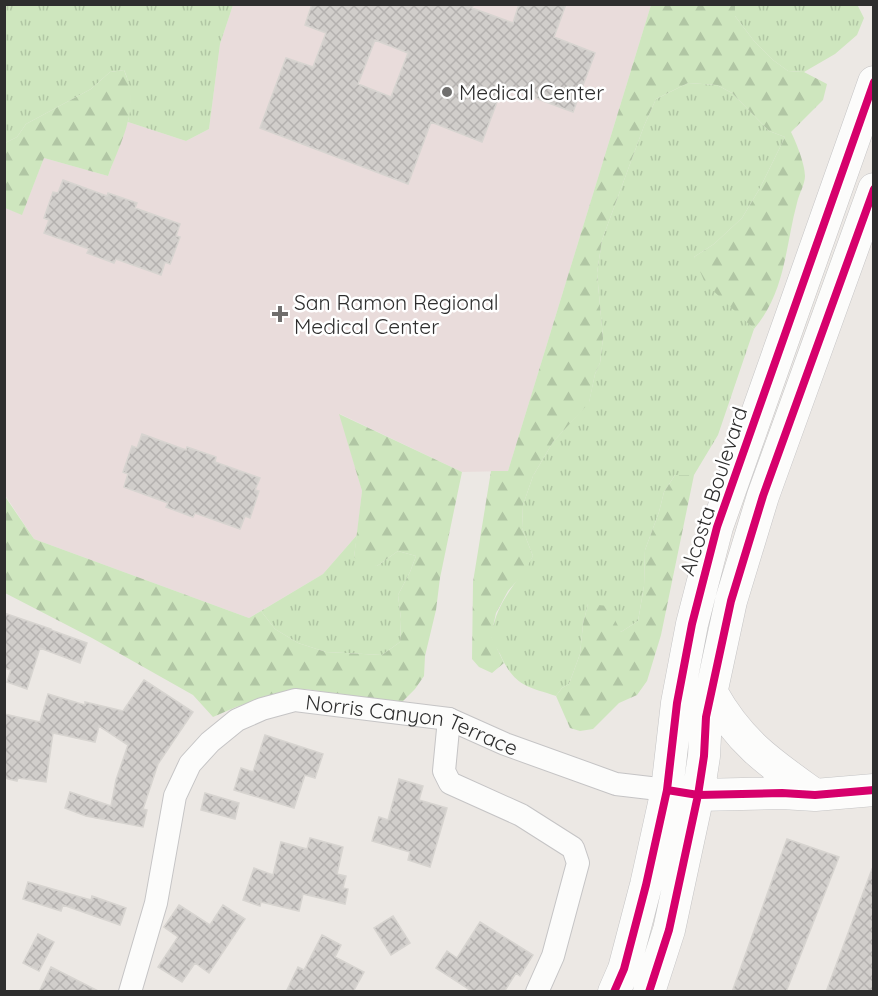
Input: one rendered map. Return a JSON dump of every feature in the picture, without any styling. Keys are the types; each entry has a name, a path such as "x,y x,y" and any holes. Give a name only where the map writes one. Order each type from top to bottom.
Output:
{"main road":[{"name":"Alcosta Boulevard","path":"614,992 624,969 667,790 676,703 692,624 717,527 873,82"},
{"path":"649,992 669,930 698,795 704,756 706,717 731,601 763,496 873,189"},
{"path":"712,693 721,711 752,748 815,795"},
{"path":"667,790 698,795 782,793 815,795 873,790"}],"street":[{"name":"Norris Canyon Terrace","path":"130,992 156,903 175,796 190,764 210,742 237,720 262,709 295,700 449,719 505,744 616,784 667,790"},
{"path":"449,719 444,771 450,783 521,815 573,848 578,863 553,956 537,992"}],"shaded area":[{"name":"San Ramon Regional Medical Center","path":"233,5 651,5 508,471 462,472 340,414 362,491 357,535 323,574 249,618 34,539 5,495 4,208 22,214 44,158 108,176 128,122 186,141 209,129 220,44"}],"green space":[{"path":"857,4 864,18 857,35 835,54 804,72 788,71 773,60 754,41 735,16 735,5"},
{"path":"4,5 233,5 220,44 209,129 186,141 128,122 130,96 124,70 110,72 91,89 26,124 17,137 5,143"},
{"path":"651,5 735,5 735,16 754,41 773,60 788,71 804,72 827,84 823,100 791,132 804,165 804,182 779,284 765,314 754,329 705,283 694,257 714,244 742,218 760,188 785,137 769,131 732,93 717,85 688,83 656,99 602,240 597,273 603,338 600,363 595,374 589,403 553,442 533,476 523,505 522,528 533,556 523,574 508,591 496,613 491,636 504,663 492,673 479,667 472,659 473,582 491,471 508,471"},
{"path":"124,70 130,88 130,110 125,133 108,176 44,158 22,215 5,208 5,143 17,137 26,124 91,89 110,72"},
{"path":"688,83 717,85 732,93 769,131 785,137 760,188 742,218 714,244 694,257 737,312 754,329 718,435 694,475 675,475 664,492 645,550 644,586 638,621 621,632 588,604 580,654 569,684 562,688 556,696 521,683 515,678 494,644 491,632 501,606 533,556 522,528 523,505 533,476 553,442 589,402 595,374 600,363 603,338 597,273 602,240 656,99"},
{"path":"339,414 462,472 425,656 424,676 402,702 387,702 306,689 274,694 213,717 193,695 92,638 5,593 4,495 34,539 249,618 261,611 275,629 298,643 326,652 382,655 400,642 401,619 398,595 416,556 398,551 377,566 362,565 354,557 362,491"},
{"path":"675,475 694,475 661,635 647,681 637,695 619,703 593,729 580,731 570,728 556,696 562,688 569,684 580,654 588,604 608,606 621,632 638,621 644,586 645,550 664,492"},
{"path":"357,535 354,557 377,566 398,551 416,556 398,595 401,619 400,642 382,655 326,652 298,643 275,629 261,611 323,574"}],"building":[{"name":"Medical Center","path":"312,4 474,4 472,8 513,23 519,4 566,4 554,37 595,53 573,112 503,86 482,142 431,122 408,184 260,128 286,58 313,67 326,33 305,25","holes":["375,40 408,53 391,97 358,84"]},
{"path":"63,180 107,196 108,193 137,203 135,208 180,224 176,236 180,237 170,264 165,262 161,275 116,259 114,263 87,253 89,249 44,233 49,220 44,218 53,192 58,193"},
{"path":"142,434 186,450 187,447 216,457 215,462 260,478 255,490 259,491 250,518 245,516 240,529 195,513 193,517 166,507 168,503 124,487 128,474 123,472 132,446 137,448"},
{"path":"4,613 87,643 80,663 40,648 27,689 7,682 11,670 4,668"},
{"path":"144,680 193,712 158,764 143,809 147,810 143,827 86,816 65,808 70,792 111,806 116,780 128,745 99,726 95,742 53,733 46,782 4,778 4,714 40,722 48,694 85,705 85,702 123,711"},
{"path":"265,735 323,754 315,778 305,775 294,808 234,790 241,768 253,772"},
{"path":"399,779 423,786 419,800 447,808 430,867 408,860 410,852 372,841 379,817 388,820"},
{"path":"205,793 239,803 235,819 201,810"},
{"path":"310,838 343,847 337,874 346,876 343,888 348,889 345,904 303,894 299,911 261,902 260,906 243,900 254,868 273,875 281,842 307,849"},
{"path":"787,839 839,857 786,992 732,992"},
{"path":"872,869 873,992 826,992"},
{"path":"28,882 91,900 92,896 126,908 120,925 63,905 61,911 23,899"},
{"path":"179,905 210,925 223,905 245,919 209,973 195,963 182,982 158,967 178,937 164,927"},
{"path":"393,916 410,943 391,955 374,928"},
{"path":"480,922 533,955 520,976 516,973 504,992 473,992 436,968 447,951 457,958"},
{"path":"38,934 54,942 39,971 23,963"},
{"path":"322,935 341,945 335,957 364,972 353,992 286,992 298,967 304,970"},
{"path":"51,967 100,992 39,992"}],"cycle path":[{"path":"614,992 624,969 646,885 667,790 677,703 692,624 717,527 874,82"},
{"path":"649,992 669,930 698,795 704,756 706,717 731,601 763,496 874,189"},
{"path":"667,790 698,795 782,793 815,795 874,790"}],"place":[{"name":"Medical Center","path":"447,92"},
{"name":"San Ramon Regional Medical Center","path":"280,314"}]}
